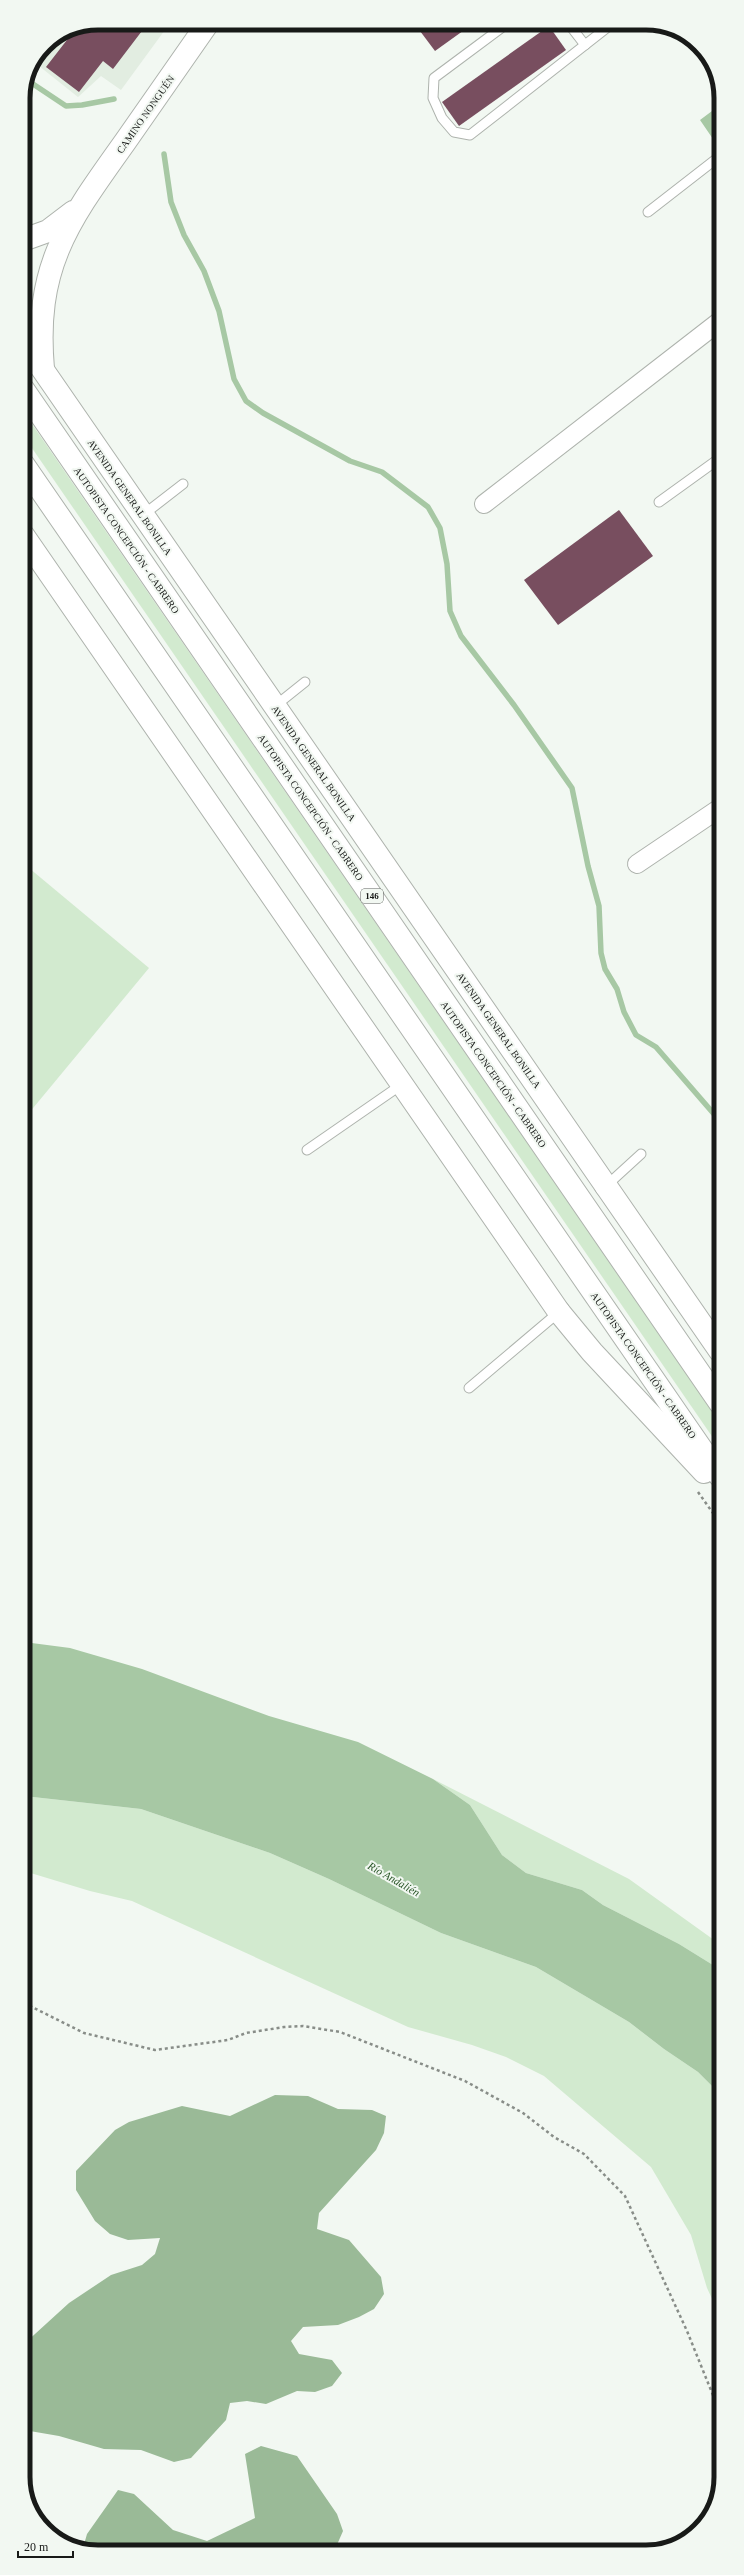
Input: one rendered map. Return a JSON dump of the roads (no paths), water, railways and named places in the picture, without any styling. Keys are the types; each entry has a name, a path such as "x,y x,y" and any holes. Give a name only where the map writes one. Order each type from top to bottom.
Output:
{"main road":[{"name":"CAMINO NONGUÉN","path":"43,370 41,323 49,274 68,226 81,204 203,30"},
{"name":"CAMINO NONGUÉN","path":"30,237 48,231 81,204"},
{"name":"AVENIDA GENERAL BONILLA","path":"30,351 714,1342"},
{"name":"AUTOPISTA CONCEPCIÓN - CABRERO","path":"30,399 714,1394"},
{"name":"AUTOPISTA CONCEPCIÓN - CABRERO","path":"30,474 714,1467"},
{"path":"30,545 559,1312 592,1352 714,1483"}],"street":[{"path":"484,504 714,326"},
{"path":"637,864 714,812"}],"lane":[{"path":"499,30 434,78 433,98 442,118 454,132 470,135 604,30"},
{"path":"573,30 585,45"},
{"path":"648,212 714,161"},
{"path":"659,502 714,462"},
{"path":"143,515 184,484"},
{"path":"275,706 305,682"},
{"path":"306,1150 401,1085"},
{"path":"606,1186 641,1154"},
{"path":"469,1388 559,1312"}],"water":[{"path":"712,111 714,114 714,118 712,120 714,124 714,138 713,139 700,120"},
{"name":"Río Andalién","path":"30,1643 70,1648 142,1669 269,1716 358,1742 433,1779 470,1805 502,1855 526,1873 582,1890 603,1905 679,1944 714,1966 714,2088 698,2072 664,2049 629,2022 536,1967 441,1933 329,1879 270,1853 141,1809 30,1797"}],"waterway":[{"path":"32,83 66,106 82,105 114,99"},
{"path":"164,154 171,202 184,235 204,271 219,311 234,379 246,401 263,413 350,461 382,472 428,507 440,528 447,564 450,611 461,636 514,705 572,788 588,866 599,906 601,953 605,969 617,989 624,1012 636,1035 656,1047 714,1114"}]}
